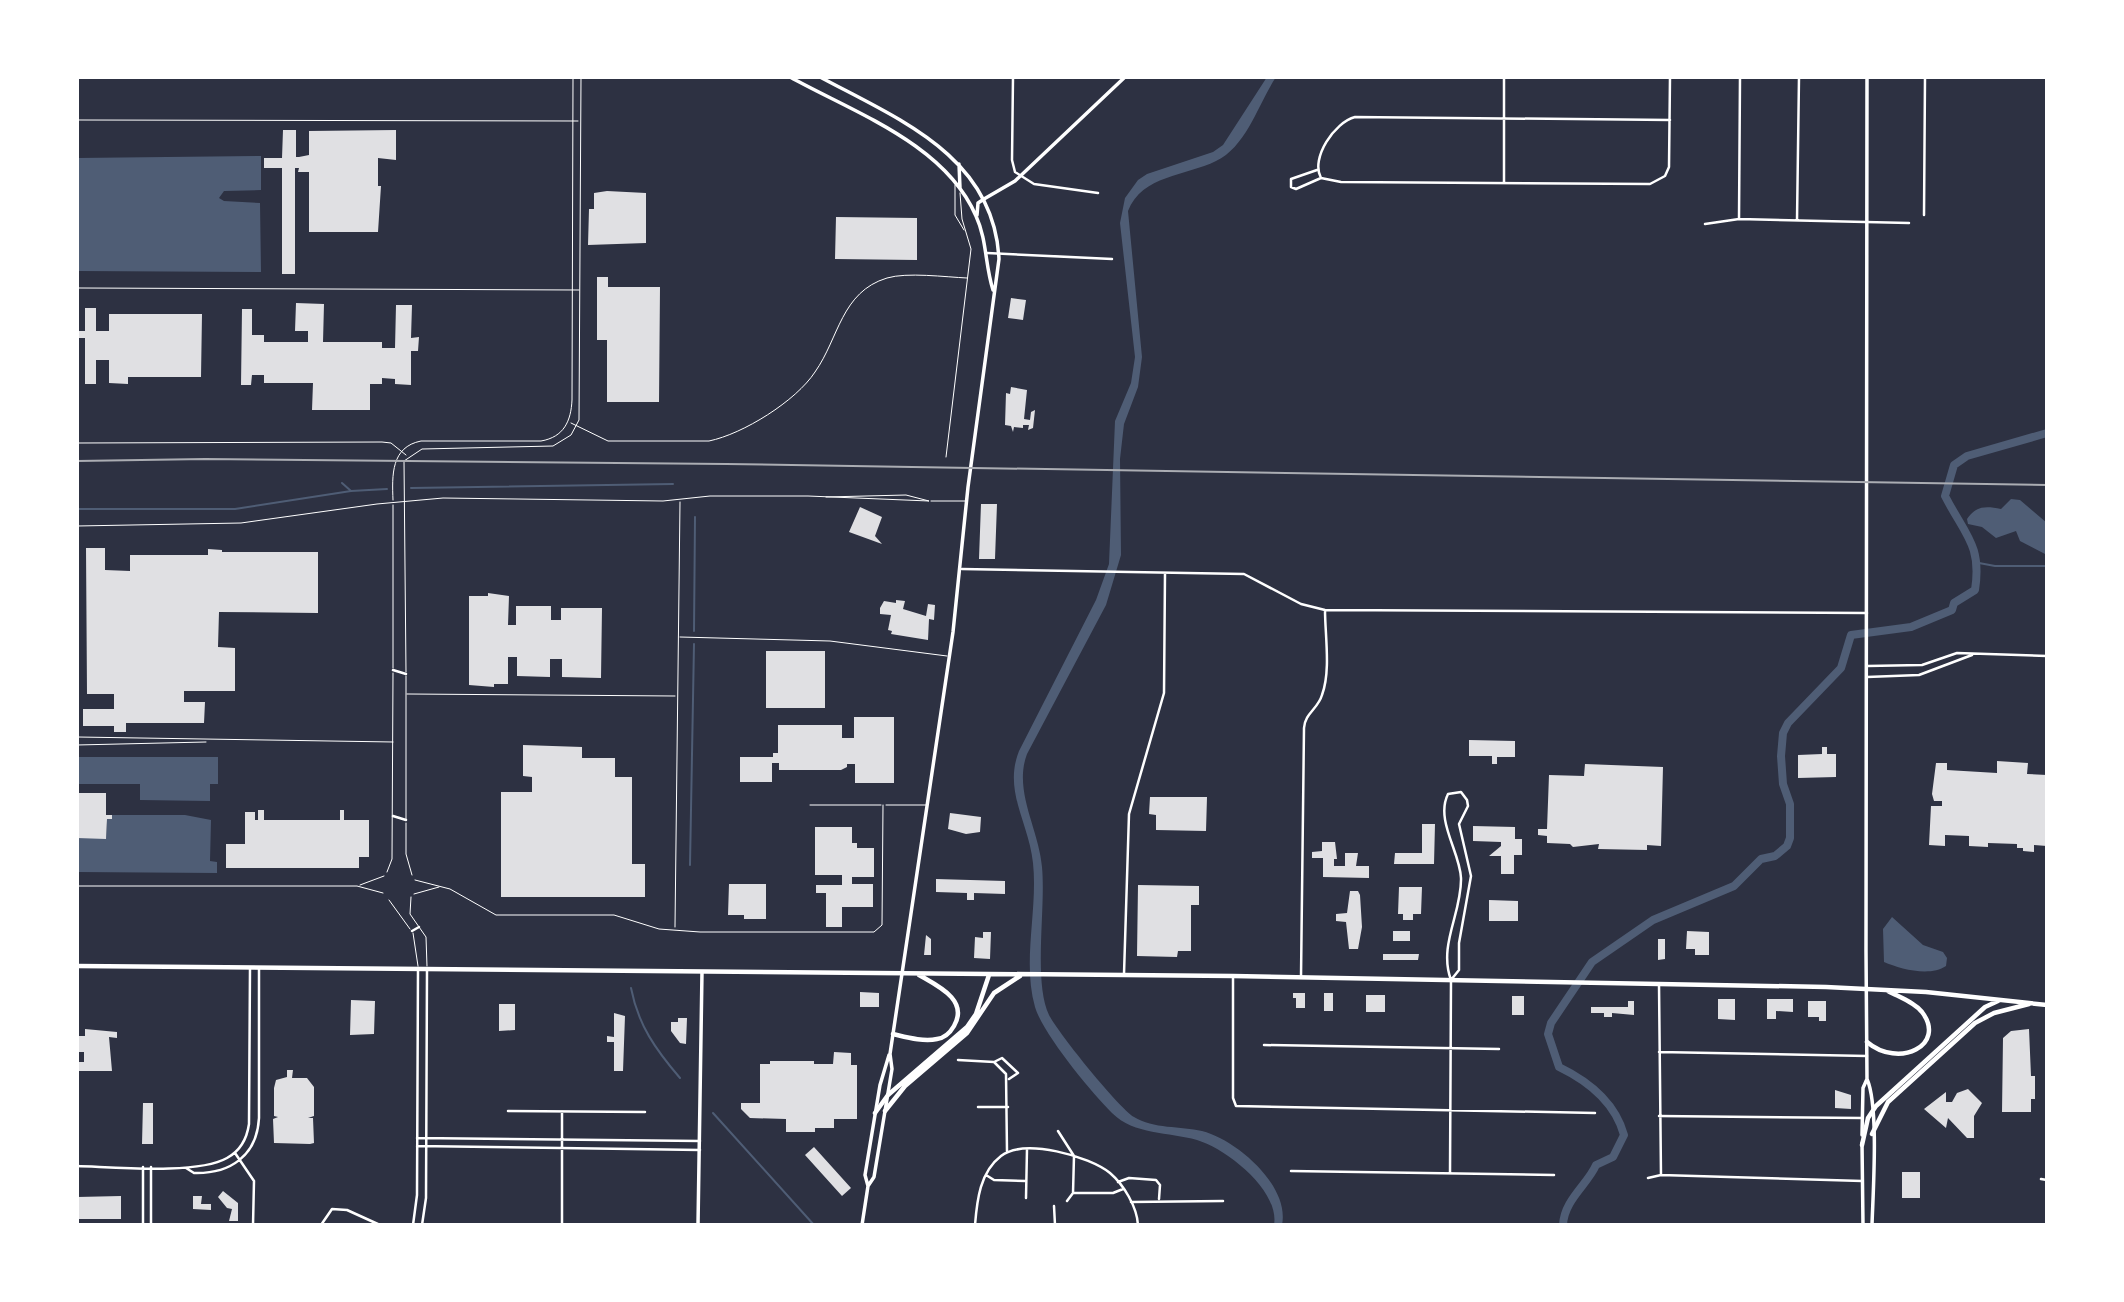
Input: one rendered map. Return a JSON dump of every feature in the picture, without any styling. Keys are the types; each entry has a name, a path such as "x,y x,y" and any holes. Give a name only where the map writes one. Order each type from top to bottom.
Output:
{"main road":[{"path":"790,77 921,149 955,181 977,218 987,253 993,292 950,656 890,1054 892,1069 888,1095 874,1177 868,1186"},
{"path":"820,77 925,134 958,162 984,199 993,222 999,254 998,281 993,292"},
{"path":"977,218 978,203 1020,177 1125,77"},
{"path":"1863,1225 1862,1118 1863,1088 1867,1079 1867,222 1864,177 1867,77"},
{"path":"859,115 866,111 868,103"},
{"path":"958,162 960,188"},
{"path":"77,967 1301,977 1885,989 2047,1005"},
{"path":"698,1225 702,971"},
{"path":"893,1034 934,1040 949,1032 955,1023 957,1007 953,997 919,975"},
{"path":"875,1113 888,1095 967,1027 979,1007 989,975"},
{"path":"885,1111 905,1086 967,1033 994,993 1021,976"},
{"path":"1867,1042 1881,1051 1905,1055 1917,1050 1927,1035 1926,1021 1920,1009 1885,989"},
{"path":"1863,1145 1872,1111 1985,1007 2002,1000"},
{"path":"1872,1133 1888,1102 1975,1023 1994,1013 2033,1003"},
{"path":"862,1225 868,1186 865,1175 875,1113 884,1067 890,1054"},
{"path":"1867,1079 1872,1089 1871,1225"}],"street":[{"path":"1013,77 1012,160 1020,177 1034,184 1098,193"},
{"path":"1504,77 1504,183"},
{"path":"1317,170 1292,179 1291,187 1296,189 1321,178 1340,182 1656,183 1665,176 1669,167 1670,77"},
{"path":"1739,219 1740,77"},
{"path":"1797,220 1799,77"},
{"path":"1924,215 1925,77"},
{"path":"1321,178 1317,170 1320,155 1342,124 1351,118 1671,120"},
{"path":"1705,223 1739,219 1909,223"},
{"path":"987,253 1112,259"},
{"path":"962,569 1244,573 1301,604 1325,610 1867,613"},
{"path":"1124,975 1127,826 1164,693 1165,573"},
{"path":"1301,977 1304,729 1306,717 1317,706 1324,690 1325,610"},
{"path":"1867,666 1922,665 1957,653 2047,656"},
{"path":"1867,677 1919,675 1974,655"},
{"path":"393,670 406,674"},
{"path":"1450,1173 1451,980 1447,969 1449,938 1460,896 1459,862 1443,808 1446,798 1452,792 1461,792 1468,806 1459,824 1468,858 1470,894 1460,938 1459,970 1451,980"},
{"path":"393,816 406,820"},
{"path":"1459,862 1468,858"},
{"path":"1460,896 1470,894"},
{"path":"412,931 419,927"},
{"path":"1449,938 1460,938"},
{"path":"77,1166 186,1168 219,1162 235,1153 250,1124 250,968"},
{"path":"186,1168 194,1173 213,1173 240,1161 252,1146 258,1126 259,968"},
{"path":"413,1225 417,1174 418,968"},
{"path":"422,1225 427,1147 427,968"},
{"path":"1233,976 1233,1098 1236,1105 1595,1113"},
{"path":"1659,984 1661,1175"},
{"path":"417,1045 427,1045"},
{"path":"1265,1045 1499,1049"},
{"path":"1659,1052 1867,1056"},
{"path":"958,1060 995,1062 1002,1058 1018,1073 1009,1079"},
{"path":"995,1062 1009,1079 1007,1152"},
{"path":"417,1063 427,1063"},
{"path":"978,1107 1009,1107"},
{"path":"508,1111 645,1112"},
{"path":"562,1111 562,1225"},
{"path":"1659,1116 1862,1118"},
{"path":"1058,1131 1073,1156 1073,1193 1067,1201"},
{"path":"417,1138 700,1141"},
{"path":"417,1146 699,1150"},
{"path":"1026,1198 1027,1149"},
{"path":"1003,1225 975,1225 979,1192 986,1175 1007,1152 1027,1149 1073,1156 1094,1164 1118,1182 1131,1202 1138,1225"},
{"path":"235,1153 254,1181 253,1225"},
{"path":"1094,1164 1096,1158"},
{"path":"143,1167 143,1225"},
{"path":"151,1167 151,1225"},
{"path":"1291,1171 1554,1175"},
{"path":"417,1174 426,1174"},
{"path":"986,1175 994,1180 1026,1181"},
{"path":"1648,1178 1661,1175 1862,1181"},
{"path":"1118,1182 1129,1178 1156,1180 1160,1185 1159,1200"},
{"path":"2041,1179 2047,1180"},
{"path":"1073,1193 1113,1193 1123,1189"},
{"path":"1131,1202 1223,1201"},
{"path":"1054,1206 1055,1225"},
{"path":"321,1225 332,1209 340,1208 380,1225"}],"lane":[{"path":"387,873 392,862 393,482 396,460 401,450 421,441 541,441 560,434 569,422 572,400 573,77"},
{"path":"412,875 406,854 404,501 401,468 408,456 422,449 544,448 562,442 577,426 581,413 581,77"},
{"path":"77,120 580,121"},
{"path":"946,457 971,249 955,215 955,181"},
{"path":"960,188 965,232"},
{"path":"569,422 608,441 700,441 724,437 785,403 808,382 824,357 845,311 853,299 868,287 889,278 967,278"},
{"path":"77,288 581,289"},
{"path":"77,443 375,442 391,443 408,456"},
{"path":"827,497 906,495 929,501"},
{"path":"77,526 241,523 393,502 443,498 680,499 710,496 967,501"},
{"path":"675,930 680,499"},
{"path":"678,637 830,641 950,656"},
{"path":"406,694 678,696"},
{"path":"77,737 393,742"},
{"path":"77,745 198,744 208,741"},
{"path":"810,805 926,805"},
{"path":"415,880 442,887 496,915 614,915 653,928 675,930 824,933 880,930 883,805"},
{"path":"357,886 384,876"},
{"path":"77,886 357,886 383,892"},
{"path":"414,894 442,887"},
{"path":"411,897 409,910 427,941 427,968"},
{"path":"389,900 412,931 418,952 418,968"}],"water":[{"path":"1267,77 1276,77 1244,135 1227,154 1204,166 1154,183 1143,190 1128,211 1142,357 1138,387 1124,424 1120,459 1121,555 1106,605 1027,754 1023,782 1042,867 1041,964 1044,1001 1049,1015 1089,1069 1115,1100 1134,1117 1158,1125 1202,1131 1216,1136 1245,1154 1269,1180 1278,1195 1282,1225 1274,1225 1274,1212 1260,1186 1249,1173 1223,1152 1197,1140 1141,1129 1112,1113 1047,1032 1035,1007 1031,990 1033,863 1018,807 1014,780 1019,751 1096,600 1109,564 1115,421 1131,383 1135,357 1120,223 1125,198 1138,180 1147,174 1213,152 1223,145"},
{"path":"261,156 261,190 224,191 219,198 224,201 260,203 261,272 77,271 77,158"},
{"path":"2011,499 2020,500 2047,523 2047,555 2020,541 2016,531 1996,538 1982,527 1968,524 1967,519 1977,509 2001,509"},
{"path":"77,757 218,757 218,784 210,784 210,801 140,800 140,784 77,784"},
{"path":"112,815 185,815 211,820 210,861 217,862 217,873 77,872 77,838 106,838 107,819 112,819"},
{"path":"1892,917 1923,945 1943,952 1947,958 1946,966 1924,971 1884,962 1883,929"}],"building":[{"path":"283,130 296,130 296,157 299,157 309,155 309,131 396,130 396,160 378,158 378,186 381,186 378,232 309,232 309,172 298,172 299,168 295,168 295,274 282,274 282,168 264,168 264,158 282,158"},
{"path":"594,193 646,193 646,243 588,245 589,209 594,209"},
{"path":"836,217 917,218 917,260 835,259"},
{"path":"597,277 608,277 608,287 660,287 659,402 607,402 607,340 597,340"},
{"path":"1011,298 1026,300 1023,320 1008,318"},
{"path":"296,303 324,304 323,342 382,342 382,348 395,348 396,305 412,305 411,338 419,337 418,351 411,351 411,385 395,384 395,379 382,378 382,384 370,384 370,410 312,410 313,383 264,383 264,375 252,375 251,385 241,385 242,309 252,309 252,335 264,335 264,342 308,342 308,331 295,331"},
{"path":"85,308 96,308 96,331 109,331 109,314 202,314 201,377 128,377 128,384 109,383 109,360 96,360 96,384 85,384 85,338 77,338 77,331 85,331"},
{"path":"1011,387 1027,390 1024,419 1030,420 1031,412 1035,410 1033,428 1028,430 1029,425 1023,425 1023,428 1014,427 1013,432 1011,426 1005,425 1006,393 1010,394"},
{"path":"981,504 997,504 995,559 979,559"},
{"path":"860,507 882,517 875,536 882,544 849,532"},
{"path":"86,548 105,548 105,570 130,571 130,555 208,555 208,549 222,552 318,552 318,613 219,612 218,647 235,648 235,691 184,691 184,702 205,702 204,723 126,723 126,732 114,732 114,726 83,726 83,709 114,709 114,694 87,694"},
{"path":"488,593 509,596 508,625 516,625 516,606 551,606 551,620 561,620 561,608 602,608 601,678 562,677 562,659 550,659 550,677 517,676 517,657 508,657 508,684 494,684 494,687 469,685 469,596 488,596"},
{"path":"896,600 905,601 903,609 926,616 928,604 935,605 934,620 929,619 928,640 891,634 892,631 888,630 891,615 880,614 880,608 884,601 896,603"},
{"path":"766,651 825,651 825,708 766,708"},
{"path":"854,717 894,717 894,783 855,783 855,764 847,764 847,767 841,770 779,770 779,763 772,763 772,782 740,782 740,757 773,757 773,753 778,753 778,725 842,725 842,738 854,738"},
{"path":"1469,740 1515,741 1515,757 1497,757 1497,764 1492,764 1492,756 1469,756"},
{"path":"523,745 582,747 582,758 615,758 615,777 632,777 632,864 645,864 645,897 501,897 501,792 532,792 532,777 523,776"},
{"path":"1822,747 1827,747 1827,754 1836,754 1836,777 1798,778 1798,755 1822,754"},
{"path":"1997,761 2028,763 2027,774 2047,775 2047,846 2034,845 2034,852 2023,851 2023,848 2017,848 2017,844 1988,843 1988,847 1969,846 1969,836 1945,835 1945,846 1929,845 1931,806 1942,806 1942,801 1934,801 1932,794 1936,763 1947,763 1947,770 1997,773"},
{"path":"1585,764 1663,767 1661,846 1647,845 1647,850 1598,849 1599,844 1573,847 1570,844 1547,843 1547,836 1538,835 1538,829 1547,829 1549,775 1584,776"},
{"path":"77,793 106,793 106,815 112,815 112,819 107,819 106,839 77,838"},
{"path":"1150,797 1207,797 1206,831 1156,830 1156,815 1149,814"},
{"path":"258,810 264,810 264,820 340,820 340,810 344,810 344,820 369,820 369,857 359,857 359,868 226,868 226,844 245,844 245,812 255,812 255,820 258,820"},
{"path":"950,813 981,817 980,832 966,834 948,829"},
{"path":"1422,824 1435,824 1434,864 1394,864 1395,853 1422,853"},
{"path":"1473,826 1515,827 1515,839 1522,839 1522,855 1514,855 1514,874 1501,874 1501,856 1489,856 1501,846 1501,842 1473,841"},
{"path":"815,827 852,827 852,843 857,843 857,848 874,848 874,877 852,877 852,884 873,884 873,907 842,907 842,927 826,927 826,893 816,893 816,885 842,885 842,875 815,875"},
{"path":"1322,842 1335,842 1337,859 1334,859 1334,866 1345,866 1345,853 1358,853 1356,866 1369,866 1369,878 1323,877 1323,858 1312,858 1312,852 1322,851"},
{"path":"936,879 1005,881 1005,894 974,893 974,900 967,900 967,893 936,892"},
{"path":"729,884 766,884 766,919 744,919 744,915 728,915"},
{"path":"1138,885 1199,886 1199,905 1191,905 1191,951 1178,951 1177,957 1137,956"},
{"path":"1399,887 1422,887 1421,914 1413,914 1413,920 1403,920 1403,914 1398,914"},
{"path":"1350,891 1358,891 1360,895 1362,927 1358,949 1349,949 1346,922 1336,921 1336,914 1347,913"},
{"path":"1489,900 1518,901 1518,921 1489,921"},
{"path":"1393,931 1410,931 1410,941 1393,941"},
{"path":"1687,931 1709,932 1709,955 1695,955 1695,949 1686,949"},
{"path":"983,932 991,932 990,959 974,958 975,937 983,938"},
{"path":"926,935 931,939 931,955 924,955"},
{"path":"1658,939 1665,939 1665,959 1658,960"},
{"path":"1383,954 1419,954 1418,960 1383,960"},
{"path":"860,992 879,993 879,1007 860,1007"},
{"path":"1293,993 1305,993 1305,1008 1296,1008"},
{"path":"1324,993 1333,993 1333,1011 1324,1011"},
{"path":"1366,995 1385,995 1385,1012 1366,1012"},
{"path":"1512,996 1524,996 1524,1015 1512,1015"},
{"path":"1718,999 1735,999 1735,1020 1718,1019"},
{"path":"1767,999 1793,999 1793,1012 1776,1011 1776,1019 1767,1019"},
{"path":"351,1000 375,1001 374,1034 350,1035"},
{"path":"1628,1001 1634,1001 1634,1015 1612,1013 1612,1017 1604,1017 1604,1013 1591,1013 1591,1007 1628,1007"},
{"path":"1808,1001 1826,1001 1826,1021 1819,1021 1819,1017 1808,1017"},
{"path":"499,1004 515,1004 515,1030 499,1031"},
{"path":"614,1013 625,1016 623,1071 614,1071 614,1042 607,1042 607,1036 614,1037"},
{"path":"678,1018 687,1018 686,1044 680,1043 671,1031 671,1022 678,1022"},
{"path":"85,1029 117,1032 117,1038 109,1037 112,1071 78,1071 78,1062 84,1062 84,1052 78,1052 78,1036 85,1036"},
{"path":"2029,1029 2031,1076 2035,1076 2035,1099 2031,1099 2031,1112 2002,1112 2003,1038 2011,1031"},
{"path":"834,1052 851,1053 851,1065 857,1065 857,1119 834,1119 834,1128 815,1128 815,1132 786,1132 786,1119 750,1118 741,1109 741,1103 760,1103 760,1064 770,1064 770,1061 814,1061 814,1064 833,1064"},
{"path":"287,1070 293,1070 292,1078 307,1078 314,1087 314,1116 308,1118 313,1118 314,1143 274,1143 273,1119 278,1117 274,1116 274,1088 276,1080 287,1077"},
{"path":"1968,1089 1982,1103 1974,1116 1974,1138 1967,1138 1948,1118 1946,1128 1924,1109 1946,1092 1946,1102 1952,1102 1957,1093"},
{"path":"1835,1090 1851,1095 1851,1109 1835,1108"},
{"path":"143,1103 153,1103 153,1144 142,1144"},
{"path":"814,1147 851,1188 842,1196 805,1155"},
{"path":"1902,1172 1920,1172 1920,1198 1902,1198"},
{"path":"223,1191 238,1203 238,1221 229,1221 232,1209 227,1208 218,1197"},
{"path":"121,1196 121,1219 77,1219 77,1197"},
{"path":"193,1196 202,1196 201,1204 211,1204 211,1210 193,1209"}],"waterway":[{"path":"1563,1225 1564,1216 1572,1200 1596,1165 1613,1157 1624,1135 1614,1112 1599,1094 1559,1067 1548,1034 1551,1023 1592,962 1653,920 1734,886 1761,859 1775,856 1787,846 1790,838 1790,804 1783,784 1781,756 1783,733 1788,723 1841,668 1851,635 1911,627 1952,610 1954,603 1975,590 1977,575 1974,551 1945,496 1954,465 1967,456 2047,433"},
{"path":"342,483 351,491"},
{"path":"411,488 673,484"},
{"path":"77,509 235,509 351,491 387,489"},
{"path":"694,631 695,517"},
{"path":"1979,563 1995,566 2047,566"},
{"path":"690,865 694,644"},
{"path":"631,988 638,1014 649,1036 680,1078"},
{"path":"713,1113 814,1225"}],"railway":[{"path":"77,461 205,459 726,464 2047,485"}]}
